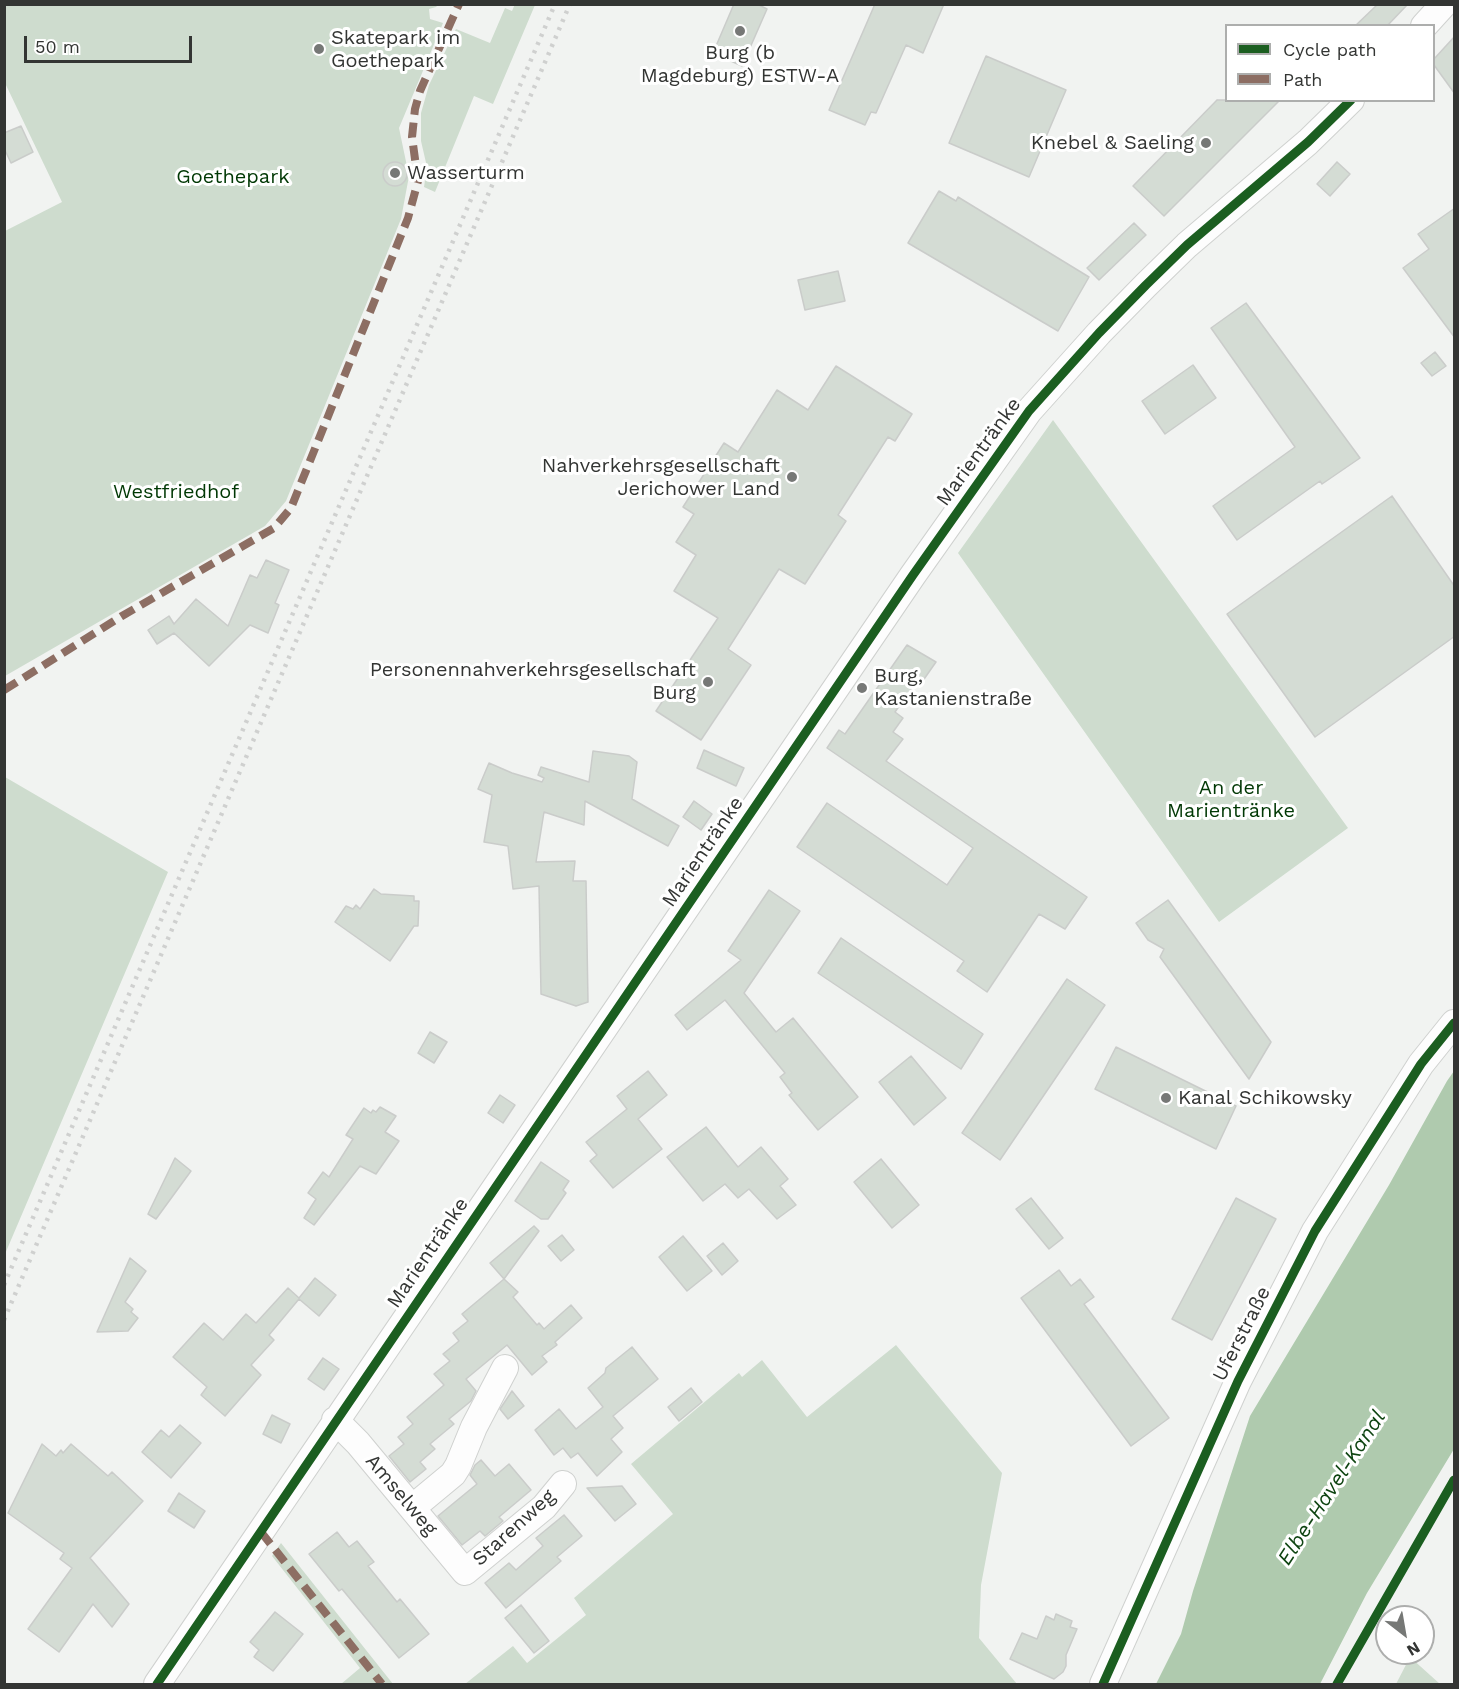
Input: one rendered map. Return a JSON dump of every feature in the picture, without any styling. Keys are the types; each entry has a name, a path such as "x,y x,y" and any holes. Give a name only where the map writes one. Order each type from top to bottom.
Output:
{"street":[{"path":"1426,24 1444,4"},
{"name":"Marientränke","path":"157,1684 335,1420 907,585 1029,411 1099,333 1187,245 1308,142 1349,102"},
{"name":"Uferstraße","path":"1103,1684 1238,1381 1315,1232 1421,1064 1455,1023"},
{"path":"412,1508 453,1474 464,1457 474,1427 505,1368"},
{"name":"Amselweg","path":"335,1420 358,1443 465,1572"},
{"name":"Starenweg","path":"465,1572 544,1507 563,1484"}],"green space":[{"path":"515,4 535,5 493,104 474,96 435,192 424,187 427,167 421,141 421,113 429,85 456,29 490,43 505,8 512,11"},
{"name":"Goethepark","path":"5,5 438,5 429,9 430,19 443,23 399,128 409,176 401,219 286,501 265,526 5,676 5,231 62,202 5,83"},
{"name":"An der Marientränke","path":"1053,420 1348,828 1219,922 958,553"},
{"path":"5,777 168,872 5,1254"},
{"path":"896,1345 1002,1473 981,1585 979,1638 1017,1684 465,1684 513,1646 527,1663 586,1615 574,1598 673,1514 631,1464 739,1373 742,1377 762,1360 807,1417"},
{"path":"281,1543 393,1684 341,1684 360,1668 272,1556"},
{"path":"1406,1665 1419,1665 1440,1684 1396,1684"}],"water":[{"name":"Elbe-Havel-Kanal","path":"1454,1071 1454,1449 1367,1593 1320,1684 1156,1684 1181,1634 1250,1416 1389,1185"}],"building":[{"name":"Burg (b Magdeburg) ESTW-A","path":"734,4 757,4 767,9 742,66 713,53"},
{"path":"875,4 944,4 923,53 906,45 876,113 871,112 865,125 829,110"},
{"path":"1378,4 1408,4 1389,24 1357,24"},
{"path":"1455,36 1455,94 1435,66 1435,58"},
{"path":"986,56 1066,90 1029,177 949,143"},
{"name":"Knebel & Saeling","path":"1217,100 1278,102 1164,216 1133,186"},
{"path":"21,126 33,152 11,163 4,148 4,133"},
{"name":"Wasserturm","path":"395,162 404,165 407,174 404,183 395,186 386,183 383,174 386,165"},
{"path":"1337,162 1350,174 1330,196 1317,184"},
{"path":"939,191 956,201 958,197 1089,277 1058,331 908,243"},
{"path":"1455,208 1455,338 1403,268 1429,249 1418,234"},
{"path":"1134,223 1146,235 1099,280 1087,268"},
{"path":"838,271 845,301 805,310 798,280"},
{"path":"1246,303 1360,458 1322,484 1320,481 1237,540 1213,506 1295,447 1211,328"},
{"path":"1435,352 1446,366 1432,376 1421,363"},
{"path":"1193,365 1216,398 1165,434 1142,401"},
{"path":"836,366 912,414 895,441 888,437 838,515 846,521 805,584 779,569 728,649 751,665 701,740 656,711 718,618 674,591 696,555 676,542 694,514 683,507 724,443 738,452 777,390 808,410"},
{"path":"1392,496 1455,587 1455,636 1315,737 1227,614"},
{"path":"266,560 289,570 275,603 279,605 268,633 250,625 209,666 174,633 157,644 148,630 169,616 174,624 196,599 228,626 250,575 257,578"},
{"path":"907,645 936,662 922,682 918,680 895,712 903,718 893,732 903,739 886,761 1087,897 1065,929 1039,914 987,992 957,971 964,961 797,847 827,803 947,885 973,848 827,748 839,730 845,734"},
{"path":"704,750 744,768 736,786 697,768"},
{"path":"593,751 629,756 637,762 632,799 679,826 668,846 585,801 584,825 544,812 536,862 575,861 573,881 586,881 588,1002 576,1006 541,994 539,886 513,889 508,846 484,842 492,795 478,789 489,763 542,782 544,778 538,775 541,767 589,782"},
{"path":"694,801 712,814 701,830 683,817"},
{"path":"374,889 381,894 414,896 414,901 419,901 418,926 414,926 390,961 335,922 346,906 353,909 356,905 360,909"},
{"path":"769,890 800,911 744,993 776,1032 793,1018 858,1097 818,1130 789,1095 792,1093 780,1077 785,1073 725,1000 687,1030 675,1015 741,960 728,951"},
{"path":"1168,900 1271,1042 1249,1079 1160,957 1164,949 1148,940 1136,923"},
{"path":"841,938 983,1034 961,1069 818,973"},
{"path":"1067,979 1105,1005 1000,1160 962,1133"},
{"path":"430,1032 447,1042 434,1063 418,1053"},
{"name":"Kanal Schikowsky","path":"1116,1047 1236,1106 1216,1149 1095,1089"},
{"path":"911,1056 946,1098 914,1125 879,1082"},
{"path":"648,1071 667,1095 638,1119 662,1149 613,1188 590,1161 597,1155 586,1142 627,1109 617,1096"},
{"path":"500,1095 515,1105 503,1123 488,1113"},
{"path":"380,1107 396,1116 385,1132 399,1141 376,1174 360,1166 314,1225 304,1218 316,1199 308,1193 323,1172 329,1177 353,1139 346,1135 364,1108 371,1113 373,1110 376,1112"},
{"path":"706,1127 738,1167 761,1147 788,1179 780,1186 796,1205 777,1219 749,1189 738,1198 725,1184 703,1201 667,1157"},
{"path":"175,1158 191,1171 156,1219 148,1214"},
{"path":"881,1159 919,1205 892,1228 854,1182"},
{"path":"541,1162 569,1181 563,1190 566,1193 548,1219 541,1219 515,1201"},
{"path":"1031,1198 1063,1238 1049,1249 1016,1209"},
{"path":"1236,1198 1276,1219 1212,1340 1172,1319"},
{"path":"534,1226 539,1231 504,1279 490,1263"},
{"path":"562,1235 574,1250 561,1261 548,1246"},
{"path":"683,1236 712,1271 687,1291 659,1257"},
{"path":"723,1243 738,1261 722,1275 707,1256"},
{"path":"130,1258 146,1271 125,1302 138,1318 128,1331 97,1332"},
{"path":"1059,1270 1071,1286 1080,1279 1094,1297 1084,1304 1169,1418 1131,1446 1021,1298"},
{"path":"315,1278 336,1295 319,1316 299,1299 269,1335 274,1340 251,1365 261,1375 225,1416 201,1395 207,1387 173,1357 204,1323 223,1340 246,1314 256,1323 288,1288 299,1298"},
{"path":"504,1279 518,1292 513,1297 537,1325 539,1323 544,1329 571,1305 582,1318 555,1342 557,1345 542,1356 547,1362 532,1375 507,1345 466,1379 476,1391 471,1401 449,1419 454,1424 430,1444 435,1449 420,1462 426,1469 410,1482 389,1456 404,1444 398,1437 413,1424 407,1417 444,1385 434,1374 450,1361 443,1354 459,1341 453,1333 468,1321 462,1314"},
{"path":"632,1347 658,1379 613,1416 623,1428 611,1439 622,1452 597,1476 578,1453 571,1458 563,1448 554,1455 535,1430 559,1409 576,1429 603,1407 588,1388 605,1373 606,1368"},
{"path":"323,1358 339,1369 324,1390 308,1379"},
{"path":"691,1388 702,1402 679,1421 668,1407"},
{"path":"512,1391 524,1406 508,1419 500,1409"},
{"path":"272,1415 290,1424 281,1443 263,1434"},
{"path":"180,1425 201,1443 171,1478 142,1452 161,1430 169,1437"},
{"path":"42,1444 56,1456 61,1450 63,1453 71,1444 108,1476 112,1472 143,1501 90,1558 129,1604 112,1627 93,1604 59,1652 28,1629 72,1568 60,1559 64,1553 8,1513"},
{"path":"481,1460 495,1476 509,1464 531,1490 499,1517 503,1521 485,1536 480,1531 462,1545 438,1516 477,1484 470,1475 475,1465"},
{"path":"622,1486 636,1504 615,1521 587,1488"},
{"path":"179,1493 205,1511 194,1528 168,1511"},
{"path":"564,1515 582,1536 557,1557 561,1561 506,1608 485,1583 509,1563 516,1570 543,1546 536,1538"},
{"path":"337,1532 349,1547 357,1541 374,1562 368,1566 397,1602 400,1599 429,1634 399,1658 342,1589 339,1591 309,1554"},
{"path":"521,1605 549,1641 534,1653 505,1618"},
{"path":"275,1612 303,1634 273,1671 254,1657 259,1650 250,1642"},
{"path":"1056,1614 1072,1621 1070,1627 1077,1629 1066,1655 1066,1666 1063,1672 1054,1679 1010,1659 1022,1633 1037,1639 1046,1616 1054,1620"}],"railway":[{"path":"4,1285 555,4"},
{"path":"4,1320 570,4"}],"marked path":[{"path":"4,690 122,616 274,528 291,508 408,218 418,181 412,137 415,109 420,91 459,4"},
{"path":"261,1532 382,1684"}],"cycle path":[{"path":"157,1684 913,575 1029,411 1099,333 1187,245 1308,142 1349,102"},
{"path":"1103,1684 1238,1381 1315,1231 1421,1064 1454,1023"},
{"path":"1337,1684 1454,1480"}],"place":[{"name":"Burg (b Magdeburg) ESTW-A","path":"740,31"},
{"name":"Skatepark im Goethepark","path":"319,49"},
{"name":"Knebel & Saeling","path":"1206,143"},
{"name":"Wasserturm","path":"395,173"},
{"name":"Nahverkehrsgesellschaft Jerichower Land","path":"792,477"},
{"name":"Personennahverkehrsgesellschaft Burg","path":"708,682"},
{"name":"Burg, Kastanienstraße","path":"862,688"},
{"name":"Kanal Schikowsky","path":"1166,1098"}],"park label":[{"name":"Westfriedhof","path":"176,492"}]}
